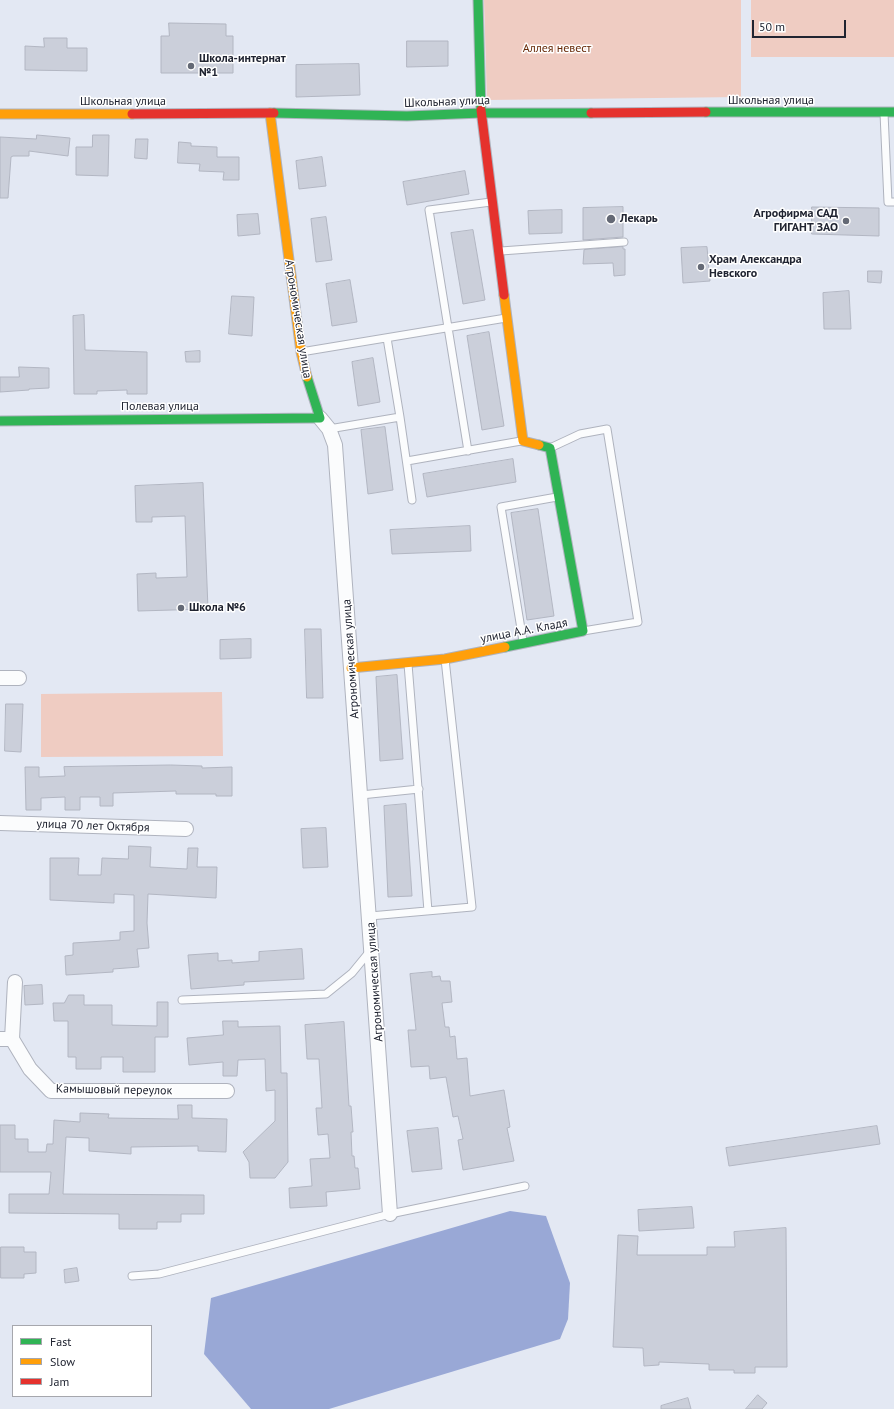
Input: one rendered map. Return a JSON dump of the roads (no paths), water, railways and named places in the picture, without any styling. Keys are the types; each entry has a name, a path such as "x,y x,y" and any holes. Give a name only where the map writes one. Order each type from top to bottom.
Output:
{"street":[{"path":"478,0 481,113 506,318 523,441 550,448"},
{"name":"Школьная улица","path":"0,114 270,113 407,116 481,113 894,112"},
{"name":"Агрономическая улица","path":"270,113 301,352 308,387 335,444 370,916 390,1214"},
{"name":"Полевая улица","path":"0,421 324,423"},
{"name":"улица А.А. Кладя","path":"352,668 445,659 583,631 550,448"},
{"path":"0,678 19,678"},
{"name":"улица 70 лет Октября","path":"0,823 186,829"},
{"name":"Камышовый переулок","path":"15,982 6,1039 30,1069 51,1091 227,1091"}],"lane":[{"path":"884,112 888,202 894,202"},
{"path":"468,450 429,210 492,202"},
{"path":"498,252 624,242"},
{"path":"301,352 506,318"},
{"path":"387,338 412,500"},
{"path":"324,423 400,417"},
{"path":"550,448 580,434 608,429 638,622 583,631"},
{"path":"407,462 523,441"},
{"path":"524,643 501,507 559,497"},
{"path":"370,916 472,907 445,659"},
{"path":"408,662 428,911"},
{"path":"361,795 419,789"},
{"path":"182,1000 326,994 352,973 372,948"},
{"path":"132,1276 159,1274 390,1214 525,1186"}],"water":[{"path":"510,1211 546,1216 570,1283 568,1319 560,1339 329,1409 251,1409 204,1354 211,1298"}],"place":[{"name":"Школа-интернат №1","path":"191,66"},
{"name":"Лекарь","path":"611,219"},
{"name":"Агрофирма САД ГИГАНТ ЗАО","path":"846,221"},
{"name":"Храм Александра Невского","path":"701,267"},
{"name":"Школа №6","path":"181,608"}],"park label":[{"name":"Аллея невест","path":"557,49"}]}
